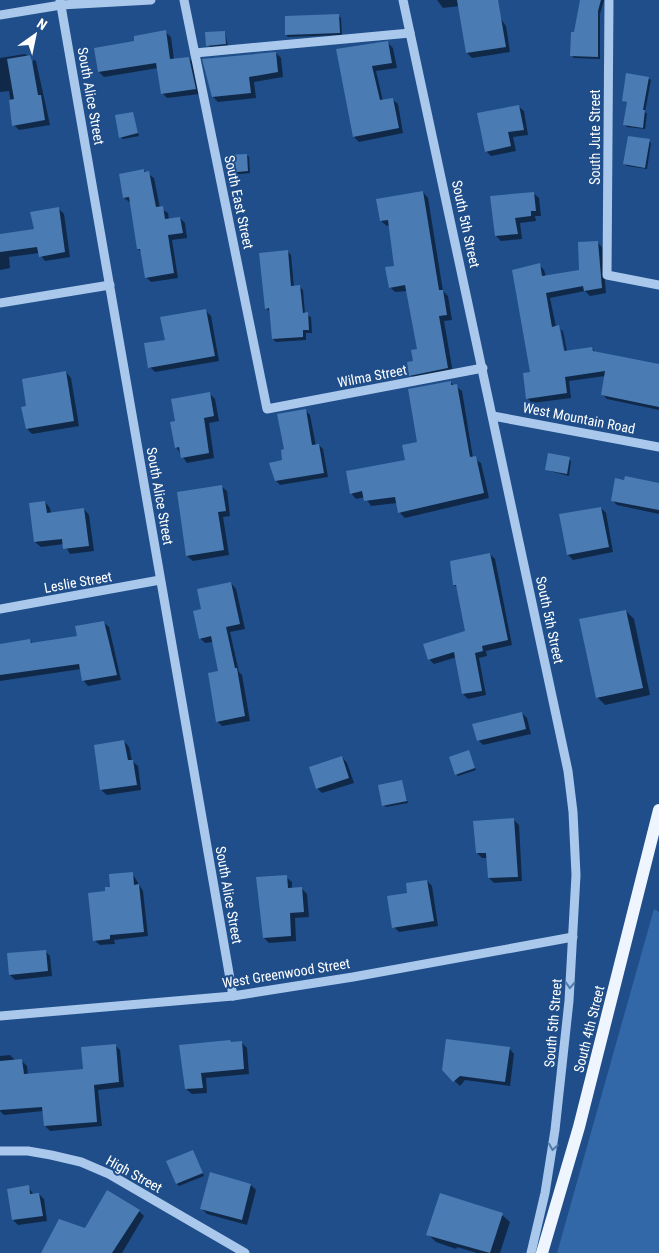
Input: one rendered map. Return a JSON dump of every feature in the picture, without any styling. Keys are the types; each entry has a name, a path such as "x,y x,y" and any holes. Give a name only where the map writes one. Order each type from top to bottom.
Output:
{"main road":[{"name":"South 4th Street","path":"542,1253 582,1118 659,810"}],"street":[{"path":"0,15 61,3 151,0"},
{"name":"South East Street","path":"184,0 267,409"},
{"name":"South 5th Street","path":"403,0 568,771 573,812 576,874 569,1010 555,1130 545,1193 531,1253"},
{"name":"South Jute Street","path":"609,0 607,275 659,284"},
{"name":"South Alice Street","path":"61,3 160,580 234,996"},
{"path":"195,53 410,33"},
{"path":"0,303 110,284"},
{"name":"Wilma Street","path":"267,409 483,368"},
{"name":"West Mountain Road","path":"493,416 659,447"},
{"name":"Leslie Street","path":"0,609 160,580"},
{"name":"West Greenwood Street","path":"0,1016 234,996 353,977 573,937"},
{"name":"High Street","path":"0,1151 28,1151 51,1155 109,1174 245,1253"}],"shaded area":[{"path":"654,909 659,912 659,1253 557,1253"}],"building":[{"path":"457,0 498,0 506,47 466,53"},
{"path":"580,0 601,0 598,11 598,57 570,56 571,32 574,32"},
{"path":"339,14 340,33 285,35 285,16"},
{"path":"166,30 170,59 189,57 196,89 161,94 156,63 98,72 94,48 134,41 134,36"},
{"path":"225,31 226,44 206,46 205,32"},
{"path":"388,41 392,63 372,66 380,100 393,98 399,128 353,137 336,49"},
{"path":"276,52 278,72 249,77 251,93 212,97 202,59"},
{"path":"31,55 38,95 41,95 45,120 12,126 9,100 14,99 7,59"},
{"path":"626,73 649,77 643,110 645,110 643,128 623,125 627,102 622,101"},
{"path":"519,105 524,130 508,132 511,146 485,152 477,113"},
{"path":"133,112 138,133 119,138 115,115"},
{"path":"628,136 650,139 645,168 623,164"},
{"path":"247,154 248,171 227,173 226,155"},
{"path":"144,169 144,172 149,171 156,207 163,206 165,219 180,217 183,233 168,235 174,273 145,278 140,249 137,249 129,197 123,198 119,174"},
{"path":"423,191 439,290 443,290 447,315 439,316 448,368 409,376 407,362 413,361 411,350 417,349 405,285 389,288 385,267 394,266 388,220 380,221 376,199"},
{"path":"534,192 536,211 531,211 531,216 515,218 518,234 495,236 490,196"},
{"path":"59,207 65,252 39,257 37,247 0,252 0,234 34,229 30,212"},
{"path":"598,241 602,288 584,291 583,286 546,293 552,327 559,325 564,351 592,347 593,351 659,364 659,407 601,395 605,371 565,377 567,393 526,399 523,373 530,372 512,270 540,263 542,276 579,270 578,242"},
{"path":"288,250 291,286 300,285 303,313 308,312 309,330 303,330 303,337 272,339 269,308 265,309 259,253"},
{"path":"206,309 215,356 148,368 144,343 165,340 160,317"},
{"path":"66,371 74,421 26,429 21,407 26,406 22,379"},
{"path":"451,381 451,385 457,384 470,457 476,456 484,493 398,513 395,497 364,501 362,491 350,494 346,471 405,460 402,445 417,442 408,389"},
{"path":"210,392 214,416 204,418 209,453 181,458 179,447 175,448 170,422 175,421 171,399"},
{"path":"306,409 312,445 319,444 324,473 275,481 269,463 282,460 281,450 284,449 277,414"},
{"path":"548,453 570,457 567,474 545,470"},
{"path":"625,476 659,483 659,510 611,501 615,478 624,480"},
{"path":"222,485 226,511 218,512 224,550 186,556 177,492"},
{"path":"45,501 47,513 84,508 89,546 63,549 62,539 34,542 29,503"},
{"path":"601,507 609,547 567,555 559,514"},
{"path":"490,553 508,640 482,646 483,651 475,653 482,691 462,694 454,652 428,660 423,644 465,631 456,585 453,585 450,561"},
{"path":"231,582 240,624 226,627 235,668 237,668 245,716 216,722 208,673 218,671 211,636 199,639 193,611 201,609 197,589"},
{"path":"626,610 643,688 596,698 579,619"},
{"path":"104,621 117,675 82,681 79,664 0,675 0,644 30,639 31,643 77,636 75,626"},
{"path":"522,712 526,729 477,741 472,724"},
{"path":"124,740 128,760 133,760 137,785 100,790 94,745"},
{"path":"469,750 475,768 455,775 449,757"},
{"path":"342,756 349,778 316,789 309,767"},
{"path":"402,780 407,801 382,806 378,785"},
{"path":"514,818 518,877 488,878 486,853 476,853 473,821"},
{"path":"133,872 134,885 139,884 144,932 110,935 110,939 93,941 88,893 105,891 105,887 110,887 109,874"},
{"path":"287,875 288,888 302,887 304,912 290,913 291,936 263,938 256,877"},
{"path":"427,880 434,921 392,928 387,896 407,893 406,883"},
{"path":"46,950 48,971 9,975 7,953"},
{"path":"446,1039 510,1047 505,1082 460,1076 453,1082 442,1070"},
{"path":"230,1040 231,1042 242,1041 244,1069 201,1073 203,1088 185,1089 179,1045"},
{"path":"116,1044 119,1082 94,1085 97,1122 44,1126 42,1107 0,1110 0,1061 22,1059 24,1074 83,1069 81,1047"},
{"path":"193,1150 203,1173 176,1184 166,1161"},
{"path":"210,1172 251,1184 242,1220 200,1209"},
{"path":"29,1185 30,1194 39,1193 43,1216 12,1220 7,1189"},
{"path":"107,1190 140,1210 112,1253 41,1253 59,1219 85,1228"},
{"path":"440,1193 503,1213 490,1253 426,1235"}]}
